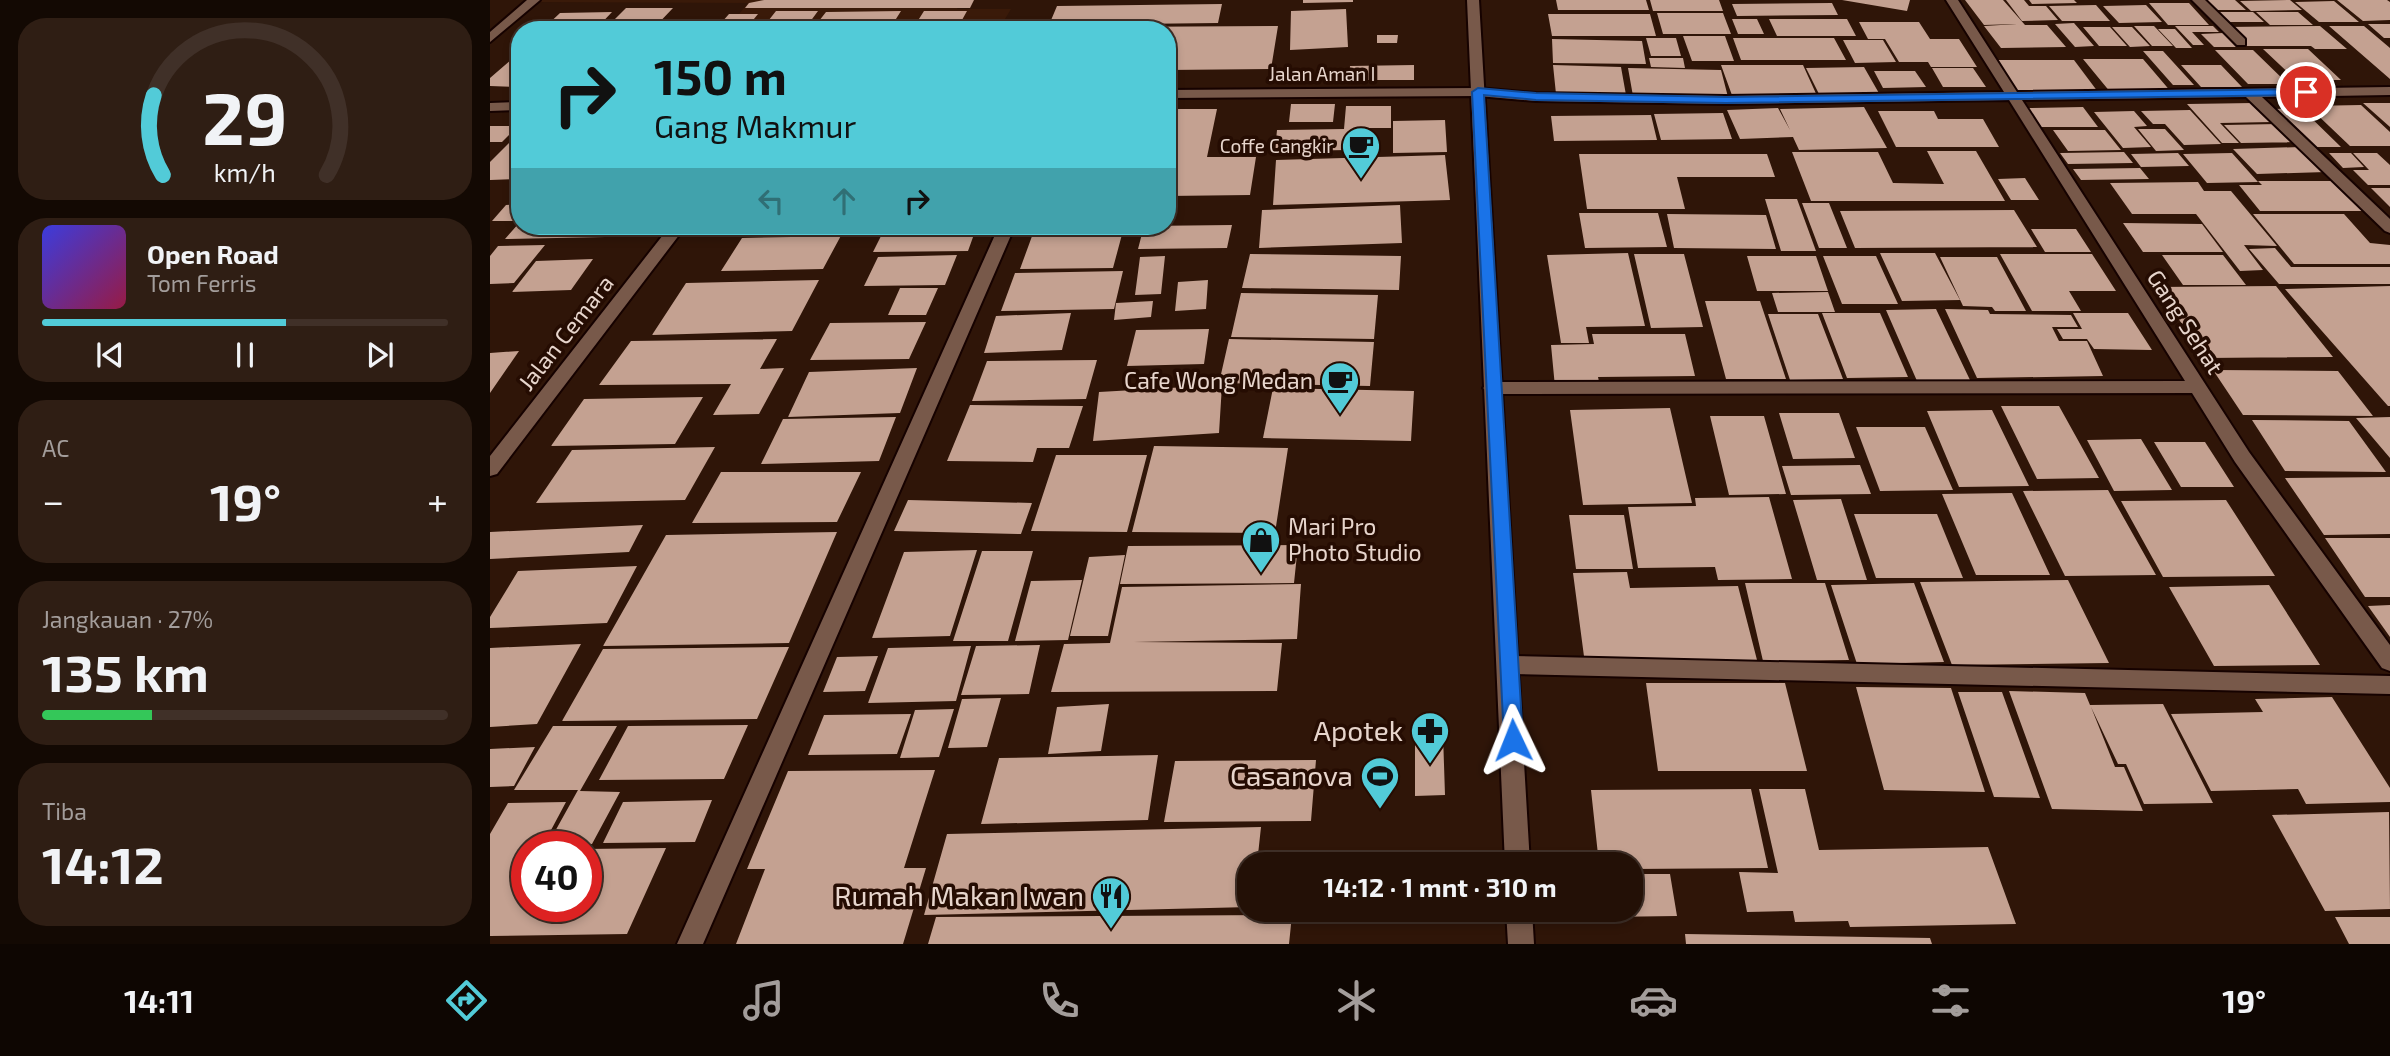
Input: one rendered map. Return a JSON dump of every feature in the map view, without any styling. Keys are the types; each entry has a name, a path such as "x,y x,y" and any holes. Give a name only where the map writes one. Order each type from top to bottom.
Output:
{"street":[{"path":"490,38 534,0"},
{"path":"1474,0 1518,852"},
{"name":"Gang Sehat","path":"1952,0 2242,457 2390,662"},
{"path":"2198,0 2241,42"},
{"name":"Jalan Aman I","path":"1176,94 1478,92 1595,99 2012,98 2390,91"},
{"path":"2250,93 2390,229"},
{"path":"490,107 511,106"},
{"name":"Jalan Cemara","path":"490,469 671,235"},
{"path":"690,944 1003,235"},
{"path":"1492,388 2197,387"},
{"path":"1510,665 2390,685"},
{"path":"1520,922 1521,944"}],"shaded area":[{"path":"962,0 957,9 1011,9 1005,19 1013,20 733,21 748,3 537,2"}],"building":[{"path":"764,0 974,0 970,8 745,8 749,3"},
{"path":"1303,0 1353,0 1353,2 1303,3"},
{"path":"1556,0 1646,0 1649,10 1558,10"},
{"path":"1650,0 1719,0 1723,11 1653,11"},
{"path":"1842,0 1910,0 1907,11"},
{"path":"1965,0 2003,0 2025,25 2047,25 2066,47 2001,48 1984,26 2017,24 1984,25"},
{"path":"2006,0 2024,0 2029,6 2046,6 2058,20 2022,21"},
{"path":"2029,0 2074,0 2077,3 2032,4"},
{"path":"2199,0 2235,0 2246,10 2209,10"},
{"path":"2290,0 2302,10 2251,11 2240,1"},
{"path":"2337,0 2387,0 2390,2 2390,20 2363,21"},
{"path":"2334,1 2359,22 2319,22 2295,2"},
{"path":"1832,3 1838,15 1737,16 1732,4"},
{"path":"2149,3 2189,3 2209,25 2168,25"},
{"path":"1222,4 1218,23 1051,21 1057,6"},
{"path":"2096,5 2110,21 2062,21 2049,6"},
{"path":"2146,5 2162,22 2119,23 2103,6"},
{"path":"626,8 673,8 661,21 613,21"},
{"path":"1346,9 1348,47 1290,50 1291,11"},
{"path":"776,11 818,11 811,21 768,21"},
{"path":"901,11 895,21 819,21 826,12"},
{"path":"924,11 967,11 962,20 1013,20 1012,21 918,21"},
{"path":"612,12 604,21 552,21 560,13"},
{"path":"2216,12 2253,12 2264,22 2227,22"},
{"path":"2256,12 2298,12 2313,25 2270,25"},
{"path":"1657,13 1723,13 1731,34 1663,34"},
{"path":"729,14 758,14 752,21 723,21"},
{"path":"1548,14 1650,14 1656,36 1552,36"},
{"path":"1732,19 1757,19 1764,34 1738,34"},
{"path":"1769,19 1847,19 1856,36 1777,36"},
{"path":"672,20 714,20 713,21"},
{"path":"1859,22 1919,22 1930,39 1959,39 1977,67 1931,67 1928,62 1899,62 1885,39 1868,39"},
{"path":"2074,23 2094,46 2075,47 2055,24"},
{"path":"2368,24 2390,24 2390,38 2384,38"},
{"path":"1278,26 1271,69 1176,70 1176,27"},
{"path":"2134,26 2154,26 2173,46 2152,46"},
{"path":"2175,26 2213,26 2219,32 2192,32 2204,45 2193,45"},
{"path":"2320,26 2347,49 2247,46 2227,27"},
{"path":"2329,26 2364,26 2390,48 2390,79"},
{"path":"2083,27 2110,27 2127,46 2099,46"},
{"path":"2112,27 2132,27 2150,46 2130,47"},
{"path":"2158,29 2175,29 2192,48 2176,48"},
{"path":"2223,33 2236,47 2214,47 2201,34"},
{"path":"1377,35 1398,35 1397,43 1377,43"},
{"path":"1683,36 1725,36 1734,61 1692,61"},
{"path":"1646,38 1676,38 1681,56 1651,56"},
{"path":"1733,38 1834,38 1846,60 1741,60"},
{"path":"1552,39 1642,41 1646,64 1553,63"},
{"path":"1843,40 1883,40 1896,62 1855,63"},
{"path":"2263,49 2308,49 2341,80 2296,80"},
{"path":"2215,50 2253,50 2288,84 2248,84"},
{"path":"2143,51 2163,51 2194,85 2173,85"},
{"path":"1649,58 1683,58 1685,68 1651,67"},
{"path":"2083,59 2143,59 2172,93 2111,93"},
{"path":"511,60 511,87 490,86 490,78"},
{"path":"1996,60 2074,60 2098,92 2017,92"},
{"path":"1414,65 1414,80 1349,80 1350,66"},
{"path":"1553,65 1621,67 1626,95 1556,94"},
{"path":"1721,65 1803,65 1818,98 1733,98"},
{"path":"2181,65 2221,65 2242,87 2201,87"},
{"path":"1864,67 1880,95 1820,96 1806,68"},
{"path":"1628,68 1721,70 1728,97 1633,96"},
{"path":"1932,68 1973,68 1986,87 1943,87"},
{"path":"1874,71 1915,71 1926,87 1883,88"},
{"path":"2253,103 2272,122 2220,123 2239,143 2222,143 2187,104"},
{"path":"2363,103 2390,103 2390,127"},
{"path":"1291,104 1335,104 1333,122 1289,122"},
{"path":"2361,105 2390,132 2390,146 2350,146 2308,106"},
{"path":"1346,106 1391,106 1391,128 1353,128 1351,150 1275,151 1277,130 1344,129"},
{"path":"1864,107 1887,148 1799,150 1793,137 1740,139 1727,110 1778,108 1790,130 1780,109"},
{"path":"2083,107 2098,127 2041,127 2028,108"},
{"path":"2301,108 2341,147 2314,147 2275,109"},
{"path":"1176,109 1217,109 1207,157 1256,157 1250,195 1176,196"},
{"path":"2190,110 2221,144 2184,145 2165,124 2153,124 2141,111"},
{"path":"1878,111 1934,111 1938,119 1983,119 1999,147 1896,147"},
{"path":"2134,111 2147,126 2134,127 2151,147 2123,148 2094,112"},
{"path":"1723,113 1732,139 1661,140 1654,114"},
{"path":"1651,115 1657,140 1554,141 1551,116"},
{"path":"1445,120 1447,152 1393,153 1393,121"},
{"path":"2278,124 2296,142 2241,143 2224,125"},
{"path":"490,126 511,126 511,133 502,142 490,142"},
{"path":"2138,129 2165,129 2184,150 2156,151"},
{"path":"2053,130 2105,130 2121,150 2068,151"},
{"path":"511,141 511,179 490,180 490,162"},
{"path":"2300,147 2326,172 2257,174 2233,149"},
{"path":"1927,151 1976,151 2005,201 1811,201 1792,152 1878,152 1893,183 1944,184"},
{"path":"2124,152 2133,163 2068,164 2060,153"},
{"path":"2178,153 2189,166 2141,167 2131,154"},
{"path":"2232,153 2258,182 2207,183 2183,154"},
{"path":"2329,153 2351,153 2364,167 2343,168"},
{"path":"2353,153 2377,153 2390,165 2390,185 2368,185 2353,170 2369,170"},
{"path":"1579,154 1767,154 1775,177 1677,177 1685,209 1587,209"},
{"name":"Coffe Cangkir","path":"1445,155 1450,200 1273,205 1276,160"},
{"path":"2140,168 2149,179 2081,180 2073,169"},
{"path":"2025,178 2039,200 2011,200 1998,179"},
{"path":"2258,181 2334,181 2362,211 2260,211 2239,185 2262,185"},
{"path":"2198,182 2204,191 2231,191 2277,246 2244,245 2263,270 2240,271 2196,214 2132,214 2110,183"},
{"path":"2371,188 2390,188 2390,207"},
{"path":"1765,199 1797,199 1816,251 1781,251"},
{"path":"1802,203 1829,203 1847,248 1819,248"},
{"path":"506,205 511,205 511,221 492,221"},
{"path":"1400,205 1402,243 1259,248 1262,210"},
{"path":"2014,210 2037,247 1855,248 1840,211"},
{"path":"1579,213 1658,213 1667,247 1585,248"},
{"path":"1667,214 1766,215 1776,249 1674,248"},
{"path":"2253,214 2344,214 2370,243 2390,245 2390,264 2294,264"},
{"path":"2123,223 2202,224 2223,252 2143,252"},
{"path":"1232,225 1227,248 1138,249 1142,235 1176,235 1176,226"},
{"path":"2031,229 2076,229 2091,252 2045,252"},
{"path":"511,232 511,235 606,235 605,237 505,239"},
{"path":"841,235 823,269 721,271 742,238"},
{"path":"882,235 974,235 968,251 873,252"},
{"path":"1032,235 1122,235 1113,268 1020,269"},
{"path":"545,245 514,283 490,284 490,256 498,246"},
{"path":"2275,248 2291,267 2390,267 2390,284 2279,284 2249,249"},
{"path":"1628,253 1645,326 1586,327 1589,343 1561,343 1547,255"},
{"path":"1880,253 1935,253 1960,300 1902,301"},
{"path":"1250,254 1401,256 1399,290 1242,288"},
{"path":"1634,254 1684,254 1703,327 1651,328"},
{"path":"2000,254 2092,254 2116,291 2069,291 2081,311 2032,311"},
{"path":"957,255 945,285 864,286 878,257"},
{"path":"2162,255 2223,255 2246,285 2183,285"},
{"path":"1165,256 1161,294 1135,295 1140,257"},
{"path":"1747,256 1816,256 1828,291 1757,291"},
{"path":"1823,256 1876,256 1898,304 1842,304"},
{"path":"1940,257 1997,257 2026,311 1995,311 1992,307 1963,306"},
{"path":"593,259 571,290 512,292 536,261"},
{"path":"1123,271 1114,309 1001,311 1015,273"},
{"path":"819,280 792,331 652,335 686,283"},
{"path":"1208,280 1206,309 1175,311 1178,282"},
{"path":"2276,286 2333,357 2205,358 2157,287"},
{"path":"2390,286 2390,406 2388,406 2285,289"},
{"path":"900,288 938,288 926,315 888,315"},
{"path":"1828,292 1835,312 1778,312 1772,293"},
{"path":"1241,293 1378,295 1374,339 1231,337"},
{"path":"1153,301 1151,317 1114,320 1116,303"},
{"path":"1705,301 1760,301 1786,379 1726,379"},
{"path":"1936,309 1970,380 1917,381 1886,310"},
{"path":"1945,309 1988,310 1990,314 2071,315 2078,327 2052,327 2059,341 2087,341 2103,376 1977,378"},
{"path":"1071,313 1062,350 984,353 996,316"},
{"path":"1822,313 1880,313 1908,377 1847,378"},
{"path":"2073,313 2128,313 2152,350 2094,349 2087,339 2063,339 2057,329 2082,329"},
{"path":"1768,314 1818,314 1843,379 1790,380"},
{"path":"926,322 909,359 810,360 830,323"},
{"path":"1209,329 1204,364 1127,366 1136,330"},
{"path":"1592,334 1685,334 1695,376 1598,377 1600,386 1555,387 1551,345 1594,344"},
{"path":"777,339 760,369 784,368 759,414 713,415 731,384 599,385 631,341"},
{"path":"1229,339 1374,342 1370,386 1219,383"},
{"path":"519,351 490,393 490,353"},
{"path":"1097,360 1086,399 972,401 987,361"},
{"path":"917,368 900,413 788,417 809,372"},
{"path":"2213,370 2338,371 2373,416 2243,415"},
{"path":"1222,385 1219,433 1093,441 1099,392"},
{"name":"Cafe Wong Medan","path":"1273,388 1414,391 1411,441 1263,438"},
{"path":"703,397 675,444 551,446 584,399"},
{"path":"970,405 1083,406 1069,448 1037,448 1033,462 947,461"},
{"path":"2001,406 2059,406 2099,478 2037,479"},
{"path":"1670,408 1692,503 1583,505 1570,410"},
{"path":"1992,410 2029,486 1959,487 1927,411"},
{"path":"1779,413 1839,413 1855,458 1793,459"},
{"path":"1710,416 1764,416 1786,494 1729,495"},
{"path":"896,417 879,461 761,464 783,419"},
{"path":"2390,417 2390,458 2356,418"},
{"path":"2252,420 2349,421 2386,472 2285,471"},
{"path":"1856,427 1925,427 1953,490 1880,491"},
{"path":"2141,439 2172,490 2114,491 2087,440"},
{"path":"2154,442 2205,442 2234,487 2181,487"},
{"path":"1154,446 1288,448 1275,533 1132,532"},
{"path":"715,447 685,500 536,503 572,450"},
{"path":"1056,455 1147,455 1127,532 1031,531"},
{"path":"1860,465 1871,494 1791,495 1782,466"},
{"path":"721,472 861,472 837,522 692,523"},
{"path":"2390,477 2390,534 2324,535 2285,478"},
{"path":"2108,490 2156,575 2065,576 2023,491"},
{"path":"2012,493 2050,575 1976,575 1942,494"},
{"path":"1769,497 1792,579 1718,580 1715,567 1638,568 1628,507 1696,506 1695,498"},
{"path":"1841,499 1867,580 1817,580 1793,500"},
{"path":"908,500 1032,503 1021,534 894,531"},
{"path":"2226,500 2275,576 2163,577 2121,501"},
{"path":"1854,514 1937,514 1963,578 1876,578"},
{"path":"1569,515 1624,515 1633,569 1576,569"},
{"path":"643,525 629,552 490,559 490,532"},
{"path":"837,532 789,643 603,646 666,535"},
{"path":"2325,538 2390,538 2390,597 2365,597"},
{"path":"1298,545 1294,583 1120,584 1128,546"},
{"path":"977,550 950,636 872,638 904,552"},
{"path":"982,551 1033,551 1008,641 953,641"},
{"path":"1125,555 1108,636 1070,636 1089,557"},
{"path":"637,566 607,623 490,628 490,617 518,571"},
{"path":"1627,572 1630,588 1738,586 1757,660 1585,664 1573,573"},
{"path":"1082,580 1068,640 1015,641 1031,581"},
{"path":"2068,580 2109,663 1952,665 1920,582"},
{"path":"1745,583 1825,583 1849,660 1763,661"},
{"path":"1914,583 1944,662 1857,664 1831,585"},
{"path":"1301,584 1297,639 1134,642 1282,643 1277,691 1051,692 1064,644 1110,643 1122,587"},
{"path":"2269,585 2320,665 2214,666 2169,587"},
{"path":"2390,605 2390,637 2368,606"},
{"path":"581,644 537,724 490,727 490,648"},
{"path":"1040,645 1029,694 961,695 976,646"},
{"path":"971,646 956,701 868,703 888,648"},
{"path":"789,647 757,719 562,721 603,649"},
{"path":"878,656 865,691 823,692 837,657"},
{"path":"1646,683 1785,683 1807,771 1658,771"},
{"path":"1856,687 1951,688 1985,792 1884,790"},
{"path":"2009,691 2085,693 2090,705 2163,704 2213,803 2144,804 2126,764 2118,764 2091,707 2115,767 2124,767 2143,811 2052,809"},
{"path":"1958,692 2002,692 2040,798 1994,797"},
{"path":"2332,697 2390,788 2390,802 2306,804 2298,789 2211,791 2171,714 2263,712 2255,699"},
{"path":"1001,698 987,747 948,748 962,699"},
{"path":"1109,704 1101,751 1048,754 1057,707"},
{"path":"954,709 939,757 900,758 915,710"},
{"path":"911,714 897,754 808,755 824,715"},
{"path":"748,725 724,779 599,780 628,726"},
{"path":"553,726 617,726 580,791 620,792 599,831 555,831 578,790 514,790"},
{"name":"Apotek","path":"1443,734 1445,795 1415,796 1415,735"},
{"path":"535,747 514,786 490,787 490,749"},
{"path":"1158,755 1148,820 981,824 999,758"},
{"path":"1316,760 1311,821 1164,822 1175,761"},
{"path":"935,770 904,868 926,868 903,944 736,944 765,869 747,869 788,771"},
{"path":"1751,789 1768,868 1643,869 1643,852 1598,852 1591,790"},
{"path":"1759,789 1805,789 1819,850 1988,847 2016,924 1850,927 1848,921 1795,922 1793,911 1747,912 1739,872 1778,873"},
{"path":"712,800 695,842 603,843 623,802"},
{"path":"566,802 551,831 511,831 511,922 602,922 602,849 666,848 627,934 490,936 490,834 508,803"},
{"path":"2389,812 2390,909 2325,911 2272,815"},
{"path":"1261,827 1258,852 1237,852 1237,907 924,915 947,834"},
{"path":"1643,874 1670,874 1677,916 1643,916"},
{"name":"Rumah Makan Iwan","path":"1237,915 1237,922 1291,922 1289,944 928,944 936,917"},
{"path":"2335,917 2390,917 2390,944 2349,944"},
{"path":"1685,934 1930,938 1932,944 1686,944"}],"place":[{"name":"Coffe Cangkir","path":"1361,180"},
{"name":"Cafe Wong Medan","path":"1340,415"},
{"name":"Mari Pro Photo Studio","path":"1261,574"},
{"name":"Apotek","path":"1430,765"},
{"name":"Casanova","path":"1380,810"},
{"name":"Rumah Makan Iwan","path":"1111,930"}],"route":[{"path":"1513,740 1478,92 1595,99 1726,100 2306,92"}]}
